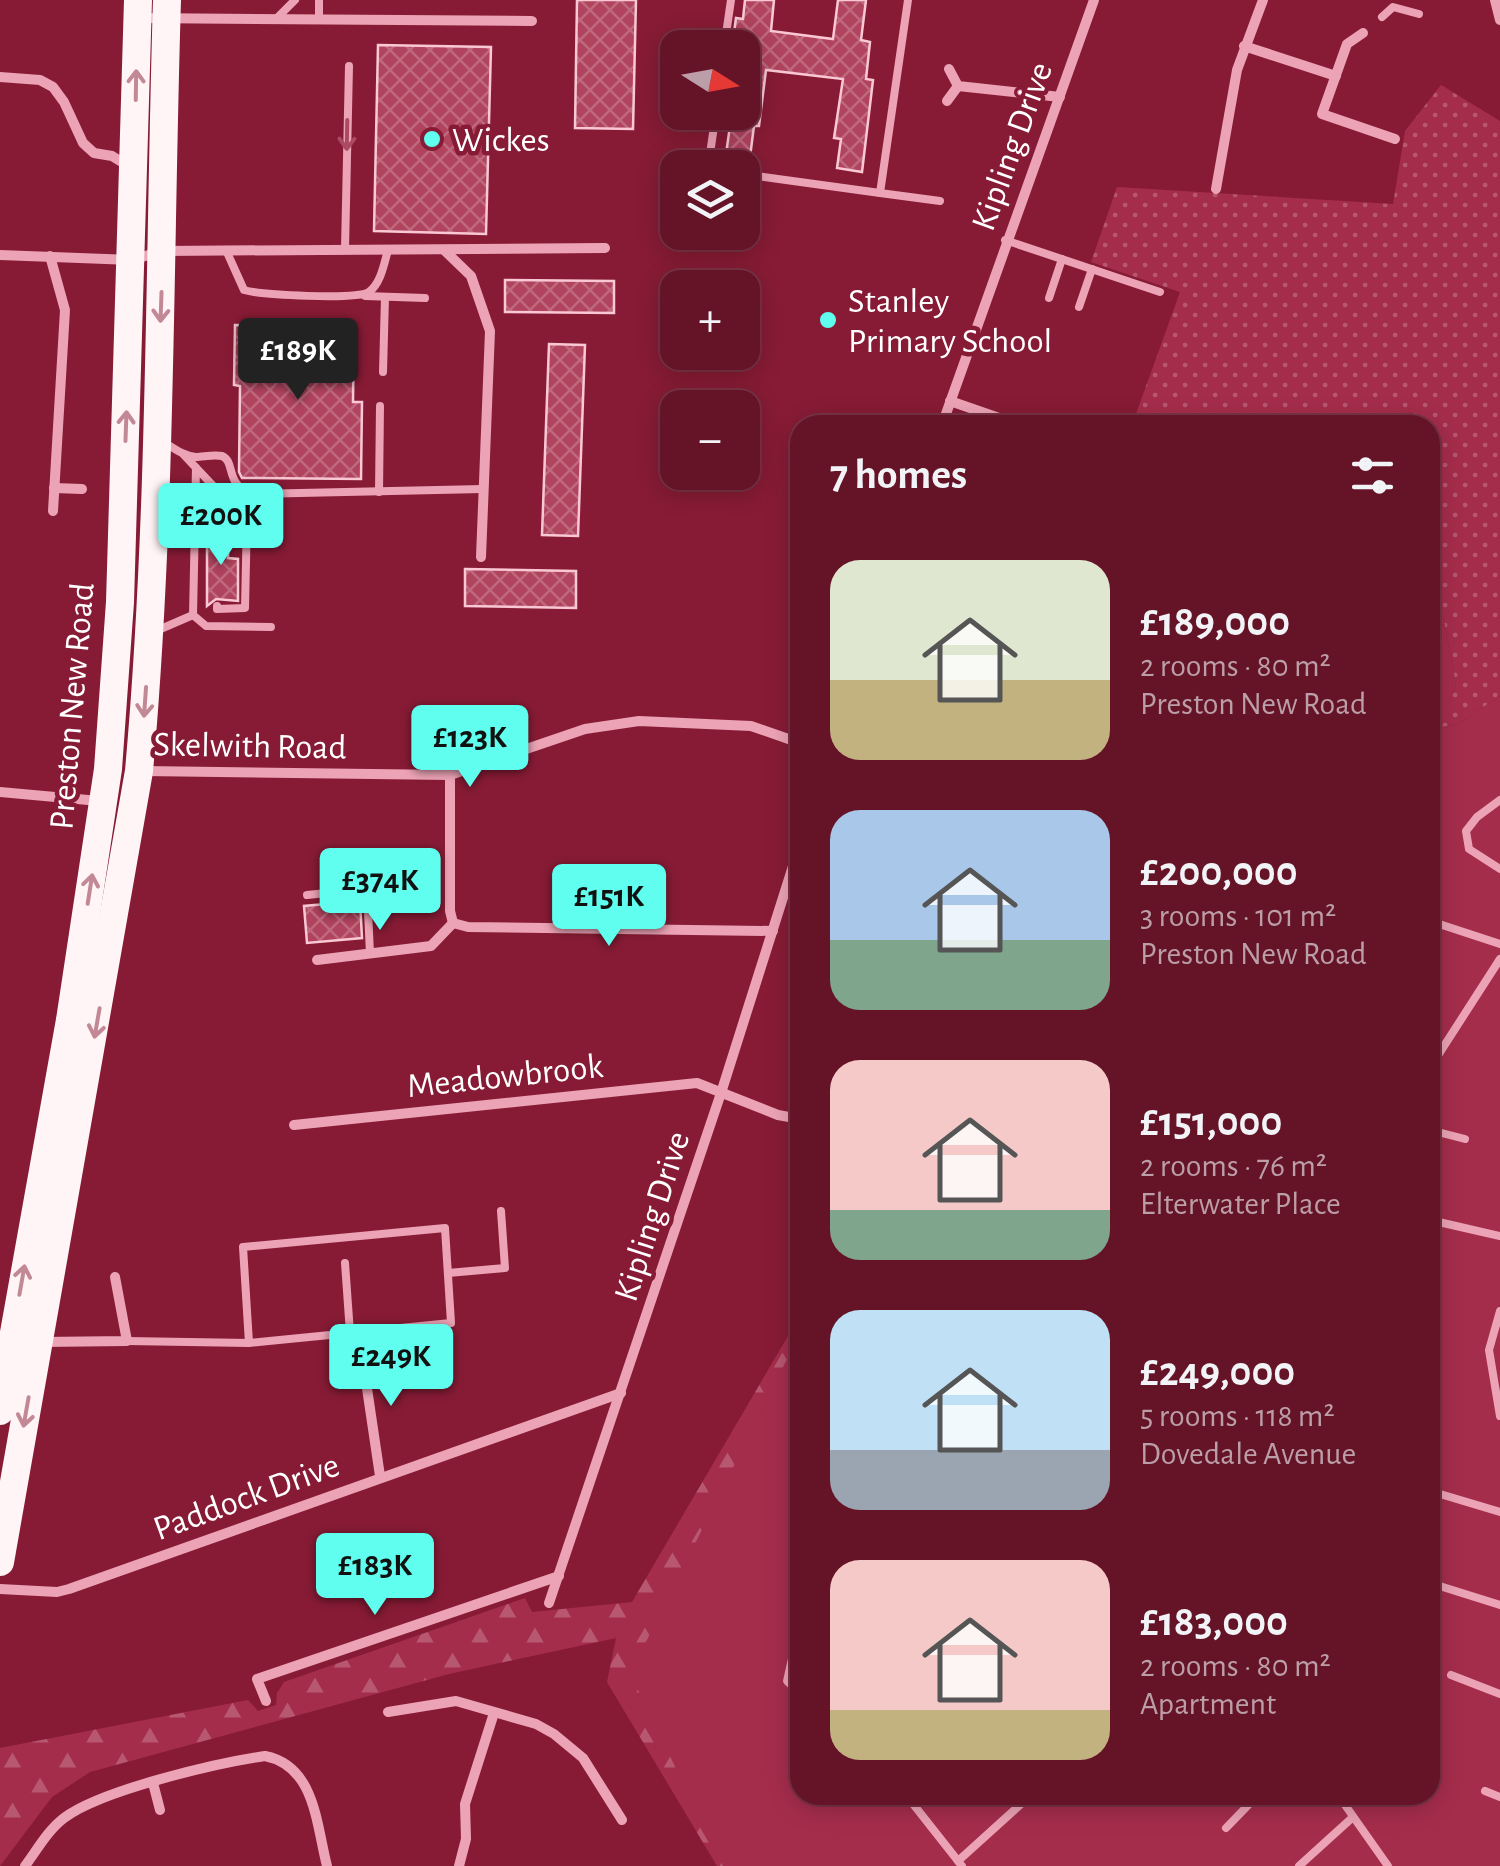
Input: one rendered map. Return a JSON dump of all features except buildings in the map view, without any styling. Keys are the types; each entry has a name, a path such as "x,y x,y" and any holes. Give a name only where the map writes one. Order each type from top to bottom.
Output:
{"highway":[{"name":"Preston New Road","path":"0,1411 70,1020 108,768 120,602 139,158 138,9"},
{"name":"Preston New Road","path":"139,158 166,126 166,9"},
{"name":"Preston New Road","path":"0,1562 139,771 149,634 162,251 139,158"}],"street":[{"name":"Kipling Drive","path":"945,415 1094,0"},
{"path":"1216,189 1244,46 1264,0"},
{"path":"1495,0 1500,20"},
{"path":"138,9 276,20 532,21"},
{"path":"1363,33 1347,44 1322,114 1395,139"},
{"path":"1244,46 1336,76"},
{"path":"949,69 958,86"},
{"path":"0,76 40,80 53,87 82,143 94,153 139,158"},
{"path":"958,86 1060,97"},
{"path":"947,101 958,86"},
{"path":"0,254 132,260 162,251 605,248"},
{"path":"445,251 471,276 490,331 482,558"},
{"path":"50,256 65,310 53,510"},
{"path":"950,401 990,415"},
{"path":"54,488 82,489"},
{"name":"Skelwith Road","path":"108,768 450,775 585,729 639,721 751,726 790,740"},
{"path":"450,775 453,923"},
{"path":"0,792 135,805"},
{"name":"Kipling Drive","path":"549,1603 790,876"},
{"path":"453,923 468,927 773,930"},
{"path":"317,960 431,946 453,923"},
{"name":"Meadowbrook","path":"294,1125 696,1083 790,1117"},
{"path":"38,1342 127,1341 116,1278"},
{"path":"362,1348 380,1476"},
{"name":"Paddock Drive","path":"0,1589 69,1589 620,1393"},
{"path":"266,1702 257,1678 559,1576"},
{"path":"388,1712 456,1700 536,1724 568,1744 596,1775 622,1820"},
{"path":"458,1866 466,1839 466,1804 494,1712"},
{"path":"25,1866 61,1820 98,1800 265,1756 285,1760 300,1774 311,1800 327,1866"},
{"path":"153,1784 160,1810"}],"lane":[{"path":"276,20 295,0"},
{"path":"319,0 319,20"},
{"path":"727,30 731,0"},
{"path":"880,193 908,0"},
{"path":"1382,17 1393,7 1420,14"},
{"path":"345,249 349,66"},
{"path":"760,176 940,202"},
{"path":"1006,240 1160,292"},
{"path":"226,250 244,290 264,294 425,298"},
{"path":"360,296 376,285 388,250"},
{"path":"1049,298 1062,259"},
{"path":"1079,307 1092,269"},
{"path":"383,372 385,296"},
{"path":"379,492 380,406"},
{"path":"157,438 182,454 218,490 232,514 247,516 245,608 217,606"},
{"path":"182,454 221,456 229,463 238,489 251,494 483,489"},
{"path":"193,615 196,468"},
{"path":"195,520 202,503 212,504 219,526"},
{"path":"149,634 193,615"},
{"path":"193,615 206,626 271,627"},
{"path":"1500,800 1477,816 1466,831 1469,849 1500,869"},
{"path":"307,895 366,889 370,954"},
{"path":"1440,924 1499,939"},
{"path":"1440,1052 1500,959"},
{"path":"1440,1132 1465,1138"},
{"path":"448,1273 505,1268 501,1211"},
{"path":"1440,1222 1500,1236"},
{"path":"127,1341 249,1342 451,1323 445,1228 243,1247 249,1342"},
{"path":"345,1263 350,1333"},
{"path":"1500,1311 1489,1350 1500,1416"},
{"path":"1440,1495 1500,1512"},
{"path":"1440,1586 1500,1605"},
{"path":"1451,1675 1500,1694"},
{"path":"1485,1791 1500,1796"},
{"path":"916,1805 960,1864 1021,1805"},
{"path":"1226,1828 1248,1805"},
{"path":"1345,1805 1388,1866"},
{"path":"1299,1866 1354,1817"}],"green space":[{"path":"1441,85 1500,121 1500,696 1458,724 1440,728 1456,685 1440,601 1440,415 1136,415 1180,292 1091,262 1117,187 1393,204 1405,131"},
{"path":"1440,601 1456,685 1440,725"},
{"path":"1500,696 1500,1866 723,1866 627,1667 647,1640 790,1353 790,1805 1440,1805 1440,728 1458,724"},
{"path":"788,1336 790,1515 764,1866 717,1866 607,1682 616,1638 449,1674 90,1772 52,1797 0,1866 0,1748 248,1700 258,1711 276,1705 284,1682 525,1598 532,1612 632,1602"}],"place":[{"name":"Wickes","path":"432,139"},
{"name":"Stanley Primary School","path":"828,320"}]}
